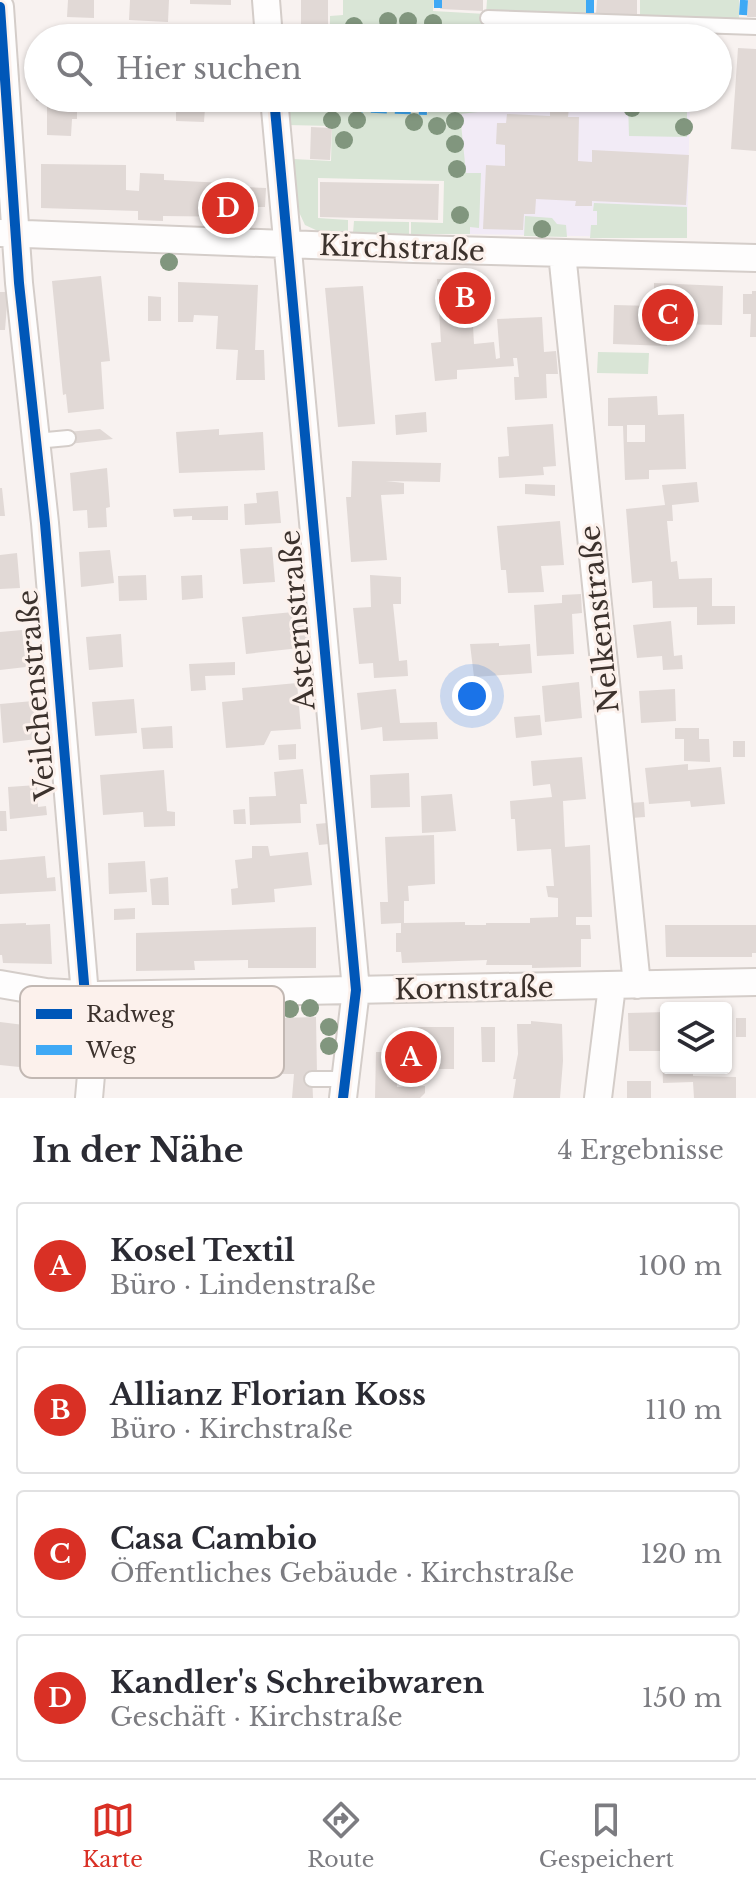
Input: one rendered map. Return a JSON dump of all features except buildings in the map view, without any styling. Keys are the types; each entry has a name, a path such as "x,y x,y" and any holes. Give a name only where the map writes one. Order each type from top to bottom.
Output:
{"street":[{"path":"266,0 268,24"},
{"name":"Veilchenstraße","path":"0,7 8,234 36,441 91,986"},
{"name":"Asternstraße","path":"275,112 356,990 344,1089"},
{"name":"Kirchstraße","path":"8,234 756,258"},
{"name":"Nelkenstraße","path":"562,253 624,985 598,1098"},
{"name":"Kornstraße","path":"284,991 756,982"},
{"name":"Kornstraße","path":"0,984 20,986"},
{"name":"Veilchenstraße","path":"89,1098 90,1078"}],"lane":[{"path":"488,18 667,24"},
{"path":"732,26 756,27"},
{"path":"36,441 68,438"},
{"path":"312,1079 344,1089"}],"shaded area":[{"path":"460,112 690,112 687,238 470,234"}],"green space":[{"path":"343,0 434,0 433,11 486,14 487,0 586,0 586,16 640,18 640,0 739,0 739,19 756,20 756,35 732,34 732,24 330,24 330,16 343,15"},
{"path":"287,112 478,112 460,114 466,173 481,173 479,228 470,227 470,234 411,234 411,222 443,223 444,181 318,178 318,218 348,220 348,232 318,231 305,225 298,210 293,159 331,161 332,126 287,125"},
{"path":"628,112 687,112 687,137 629,136"},
{"path":"594,203 687,207 687,238 590,238 591,225 597,225"},
{"path":"525,216 552,218 557,224 566,225 567,237 524,236"},
{"path":"354,221 409,222 409,234 353,233"},
{"path":"598,352 649,353 648,374 597,373"}],"marked path":[{"path":"438,0 438,8"},
{"path":"590,0 590,13"},
{"path":"743,15 744,0"}],"cycle path":[{"path":"0,7 19,283 45,523 84,986"},
{"path":"275,112 356,990 343,1098"}],"place":[{"name":"Kandler's Schreibwaren","path":"228,208"},
{"name":"Allianz Florian Koss","path":"465,298"},
{"name":"Casa Cambio","path":"668,315"},
{"name":"Kosel Textil","path":"411,1057"}]}
